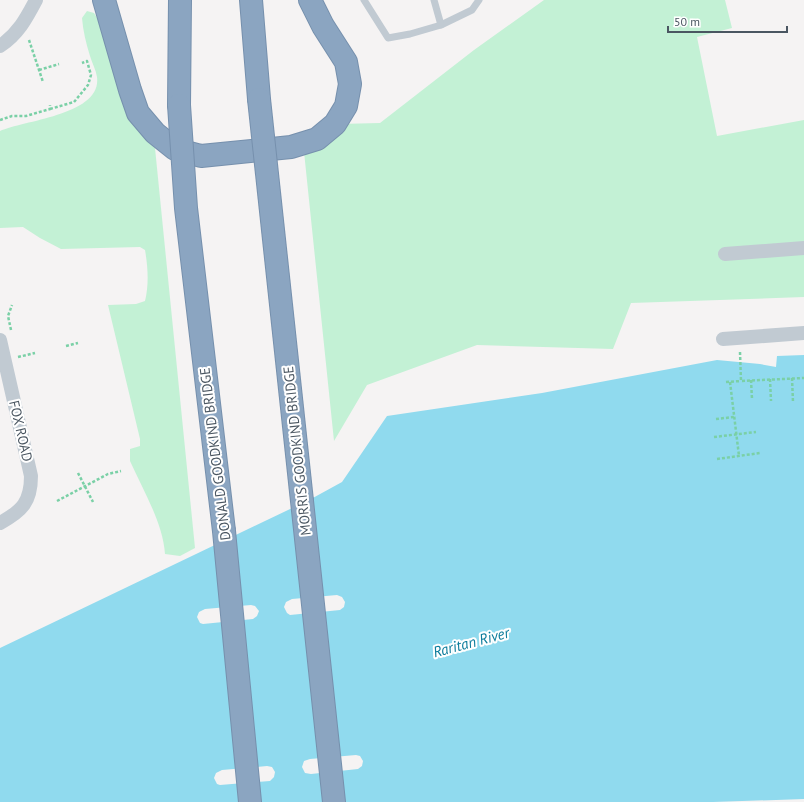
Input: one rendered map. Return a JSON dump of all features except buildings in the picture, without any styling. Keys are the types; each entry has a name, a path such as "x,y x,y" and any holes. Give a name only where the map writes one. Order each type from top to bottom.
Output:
{"highway":[{"name":"DONALD GOODKIND BRIDGE","path":"180,0 179,105 186,208 224,531 250,802"},
{"name":"MORRIS GOODKIND BRIDGE","path":"251,0 260,99 334,802"},
{"path":"104,1 138,113 155,133 175,149 201,156 291,147 316,138 335,124 346,106 350,84 346,62 323,26 310,0"}],"street":[{"path":"0,46 12,39 27,17 36,0"},
{"path":"725,254 804,248"},
{"path":"723,339 804,333"},
{"name":"FOX ROAD","path":"0,340 31,476 31,490 24,505 12,517 0,523"}],"lane":[{"path":"364,0 388,38 410,34 441,25 472,10 479,0"},
{"path":"434,0 441,25"}],"path":[{"path":"29,40 43,82"},
{"path":"0,120 12,116 26,116 74,102 88,84 91,75 87,62 82,63"},
{"path":"39,70 59,64"},
{"path":"66,346 78,342"},
{"path":"740,350 741,380"},
{"path":"792,378 793,402"},
{"path":"726,382 741,380 804,378"},
{"path":"770,379 771,401"},
{"path":"751,380 752,399"},
{"path":"730,382 739,456"},
{"path":"716,419 734,417"},
{"path":"714,437 756,432"},
{"path":"717,459 760,453"},
{"path":"57,501 108,474 121,471"},
{"path":"78,473 93,502"}],"green space":[{"path":"544,0 725,0 732,28 697,37 717,136 804,120 804,297 631,303 613,349 477,345 367,385 334,441 303,142 339,124 380,123 474,50"},
{"path":"87,11 94,13 99,21 144,134 155,148 195,548 180,556 165,554 161,530 130,461 130,449 140,446 140,439 108,305 136,304 145,301 148,276 145,250 140,247 61,249 23,227 0,228 0,131 75,108 87,100 95,90 97,77 87,46 82,23 82,18"}],"water":[{"name":"Raritan River","path":"804,355 804,799 713,802 0,802 0,648 311,499 342,482 387,416 542,393 717,360 776,367 777,356"}],"pier":[{"path":"337,595 342,597 345,602 344,607 340,610 290,615 284,607 286,602 292,599"},
{"path":"251,605 255,606 259,611 257,616 253,619 203,624 200,623 197,617 199,612 205,609"},
{"path":"356,755 360,756 363,761 362,766 358,769 311,774 305,773 302,767 304,761 310,759"},
{"path":"267,766 272,767 275,772 274,777 270,781 220,785 217,784 214,778 216,773 222,770"}]}
